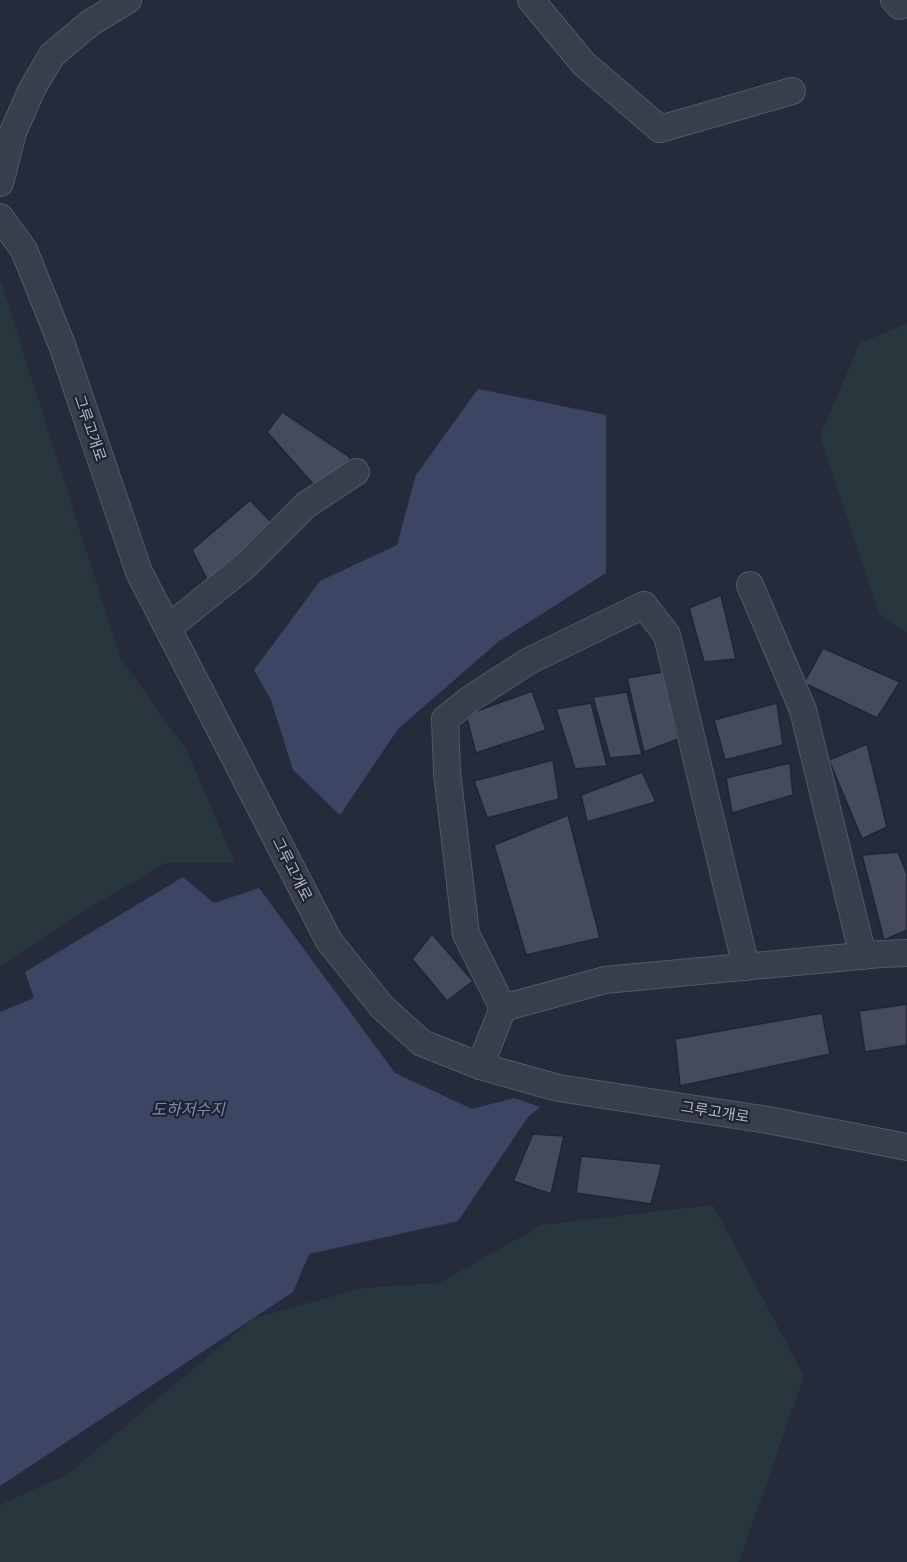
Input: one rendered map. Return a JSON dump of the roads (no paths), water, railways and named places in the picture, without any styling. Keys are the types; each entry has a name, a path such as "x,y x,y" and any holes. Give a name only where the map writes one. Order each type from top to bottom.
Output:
{"street":[{"path":"0,183 13,132 32,89 52,55 90,23 128,0"},
{"path":"531,0 585,64 660,129 792,91"},
{"name":"그루고개로","path":"0,217 24,250 62,345 139,572 329,941 382,1007 422,1043 480,1066 558,1088 768,1120 907,1147"},
{"path":"168,628 246,566 306,505 356,472"},
{"path":"750,585 803,710 863,956"},
{"path":"480,1066 503,1008 466,934 447,772 445,719 470,699 529,661 644,605 667,634 746,967"},
{"path":"503,1008 606,980 907,953"}],"water":[{"path":"478,389 606,415 606,573 498,642 398,729 340,815 293,770 271,700 254,670 320,581 397,545 416,475"},
{"name":"도하저수지","path":"183,877 214,903 259,888 395,1073 472,1109 514,1098 540,1107 528,1117 458,1221 309,1254 293,1292 0,1486 0,1012 34,998 25,972"}]}
